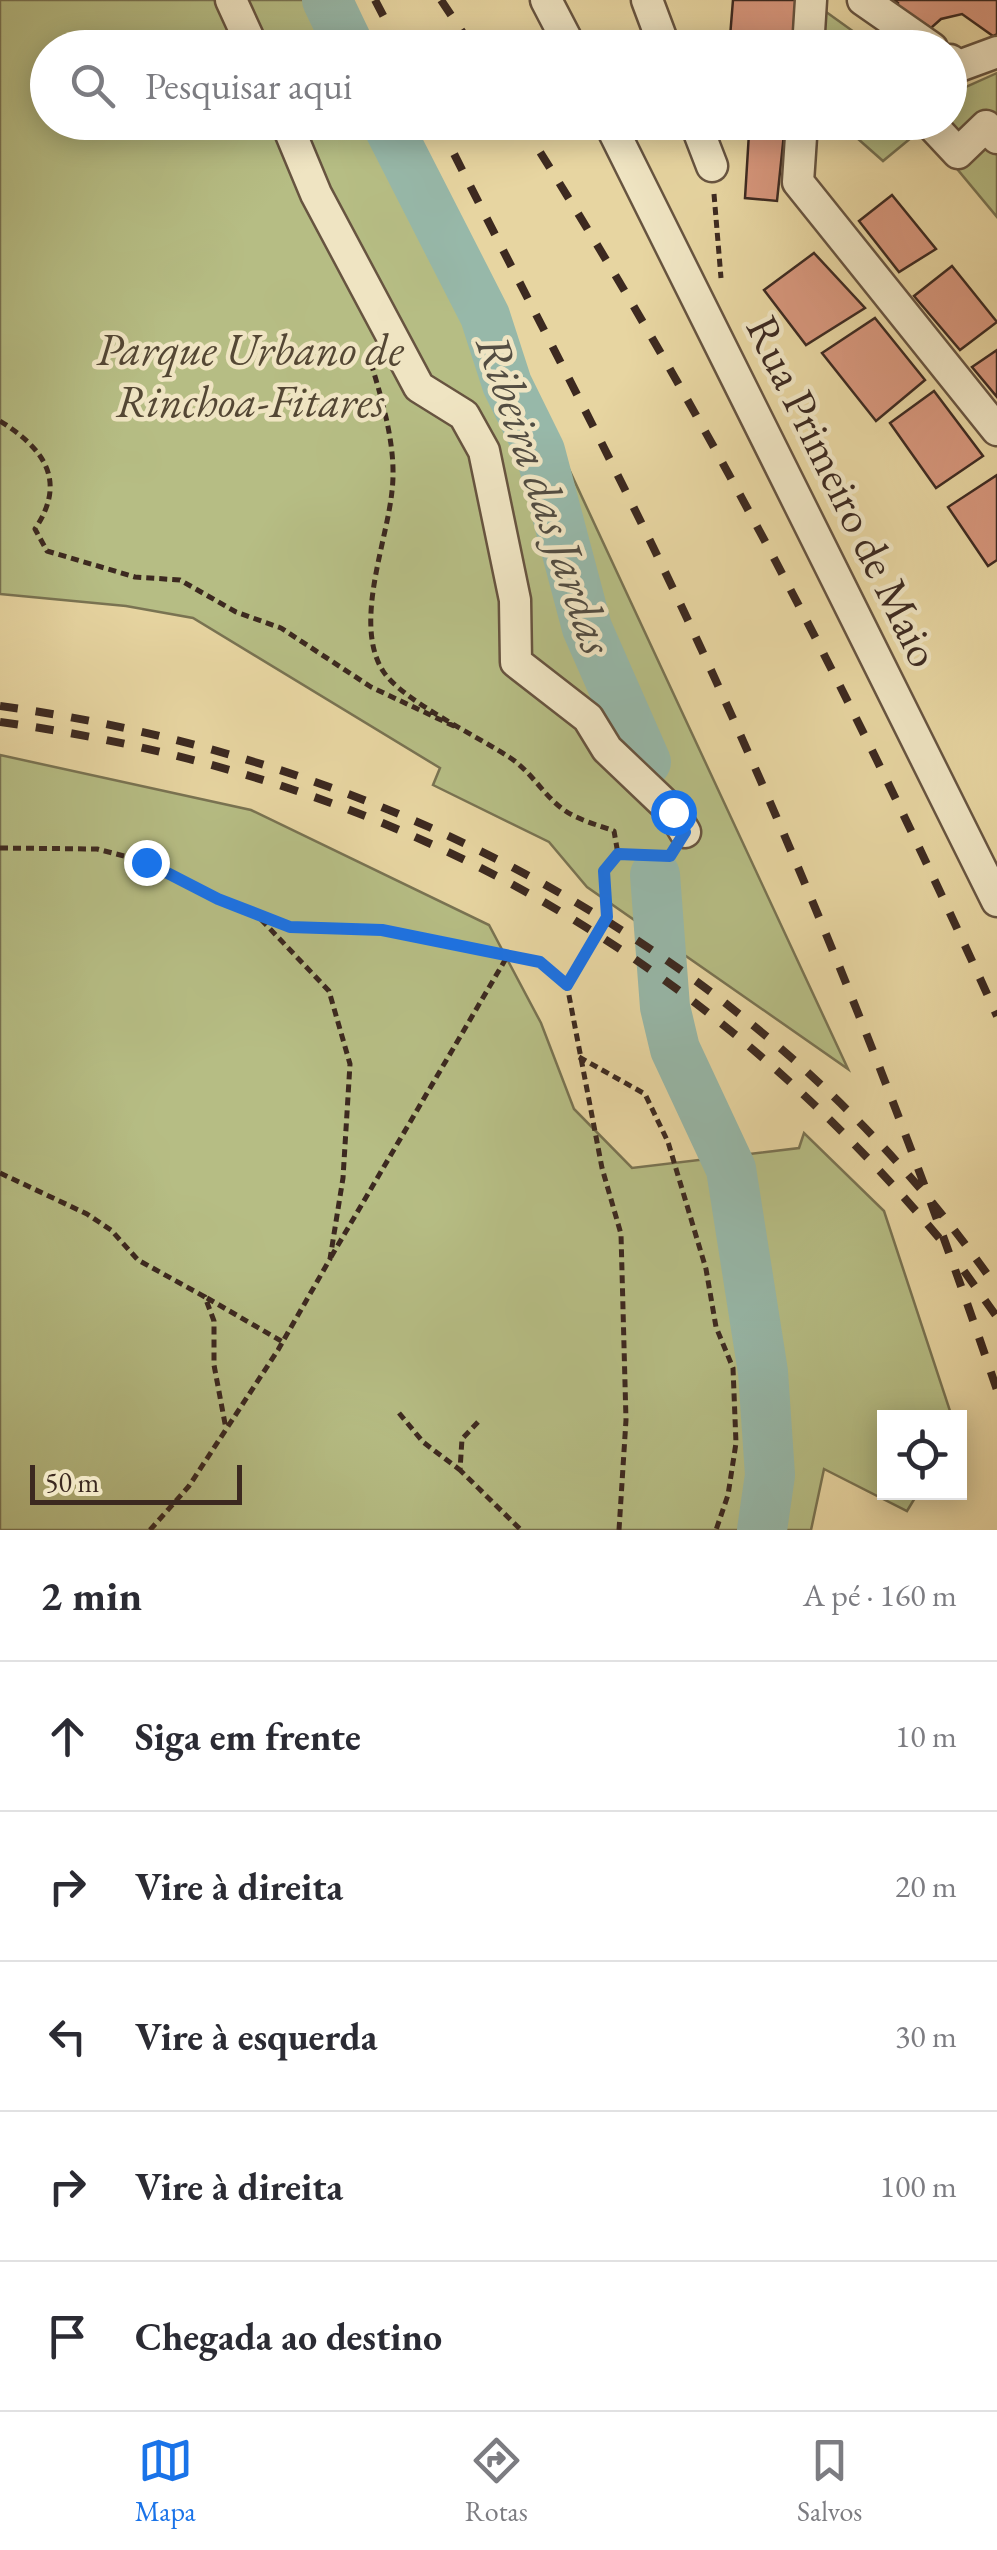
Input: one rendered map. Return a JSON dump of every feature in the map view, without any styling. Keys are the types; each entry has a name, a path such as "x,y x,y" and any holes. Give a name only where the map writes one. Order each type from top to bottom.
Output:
{"street":[{"path":"231,0 245,30"},
{"path":"546,0 562,30"},
{"path":"647,0 658,30"},
{"path":"809,30 811,0"},
{"path":"864,0 906,30"},
{"path":"967,63 997,52"},
{"path":"946,140 958,153 986,126 997,138"},
{"path":"294,140 316,194 419,387 464,414 484,451 515,600 516,662 588,718 607,748 673,812 685,832"},
{"name":"Rua Primeiro de Maio","path":"618,140 997,900"},
{"path":"702,140 712,166"},
{"path":"801,140 798,182 997,430"}],"path":[{"path":"712,166 723,295"},
{"path":"367,346 386,416 393,488 374,584 372,638 383,672 402,690 525,770 565,811 614,831 618,854 604,871 607,917 567,985 579,1057 621,1234 626,1420 619,1530"},
{"path":"0,421 32,440 47,463 49,499 35,530 48,551 136,577 180,580 236,612 281,628 370,687 467,732"},
{"path":"618,854 670,856 685,832"},
{"path":"0,848 97,849 146,862 290,927 382,930 540,962 567,985"},
{"path":"255,913 329,991 350,1064 343,1178 330,1259"},
{"path":"150,1530 189,1486 283,1342 508,956"},
{"path":"579,1057 645,1094 668,1142 706,1269 716,1327 733,1368 736,1443 728,1495 716,1530"},
{"path":"0,1173 87,1214 111,1230 138,1260 283,1342"},
{"path":"205,1296 214,1320 214,1366 226,1429"},
{"path":"400,1413 424,1442 460,1470 521,1530"},
{"path":"460,1470 462,1439 478,1422"}],"green space":[{"name":"Parque Urbano de Rinchoa-Fitares","path":"0,0 349,0 364,30 30,30 30,140 416,140 848,1069 587,887 549,842 433,785 440,768 193,618 126,606 0,594"},
{"path":"822,9 851,30 820,30"},
{"path":"997,73 997,217 933,140 967,140 967,86"},
{"path":"859,140 908,140 883,161"},
{"path":"0,755 251,810 489,925 541,1023 574,1109 632,1168 799,1148 804,1133 884,1211 950,1410 877,1410 877,1496 824,1469 811,1530 0,1530"},
{"path":"885,1500 914,1500 907,1511"}],"building":[{"path":"733,0 796,0 793,30 731,30"},
{"path":"893,0 997,0 997,34 993,36 962,14 941,19 931,28 925,24 920,28 896,10 898,3"},
{"path":"749,140 783,140 777,201 745,198"},
{"path":"892,195 936,249 899,272 859,221"},
{"path":"814,253 865,308 806,345 764,290"},
{"path":"952,266 997,322 960,350 914,296"},
{"path":"875,318 925,380 876,421 822,353"},
{"path":"997,350 997,397 972,367"},
{"path":"934,391 983,456 936,488 890,423"},
{"path":"997,475 997,560 988,566 948,507"}],"waterway":[{"name":"Ribeira das Jardas","path":"327,0 341,30"},
{"name":"Ribeira das Jardas","path":"395,140 485,316 507,384 540,451 587,628 646,762"},
{"name":"Ribeira das Jardas","path":"655,875 665,1007 675,1049 731,1169 763,1372 770,1475 762,1530"}],"railway":[{"path":"375,0 391,30"},
{"path":"441,0 461,30"},
{"path":"447,140 636,513 741,736 858,1013 997,1390"},
{"path":"532,140 653,339 775,560 890,786 997,1016"},
{"path":"0,706 147,733 290,773 428,827 560,893 684,973 800,1065 904,1170 997,1288"},
{"path":"0,722 140,747 274,783 401,831 521,889 634,959 742,1040 844,1134 940,1239"},
{"path":"964,1271 997,1317"}],"route":[{"path":"146,862 218,899 290,927 382,930 540,962 567,985 571,972 600,934 607,917 604,871 618,854 670,856 685,832 673,812"}]}
